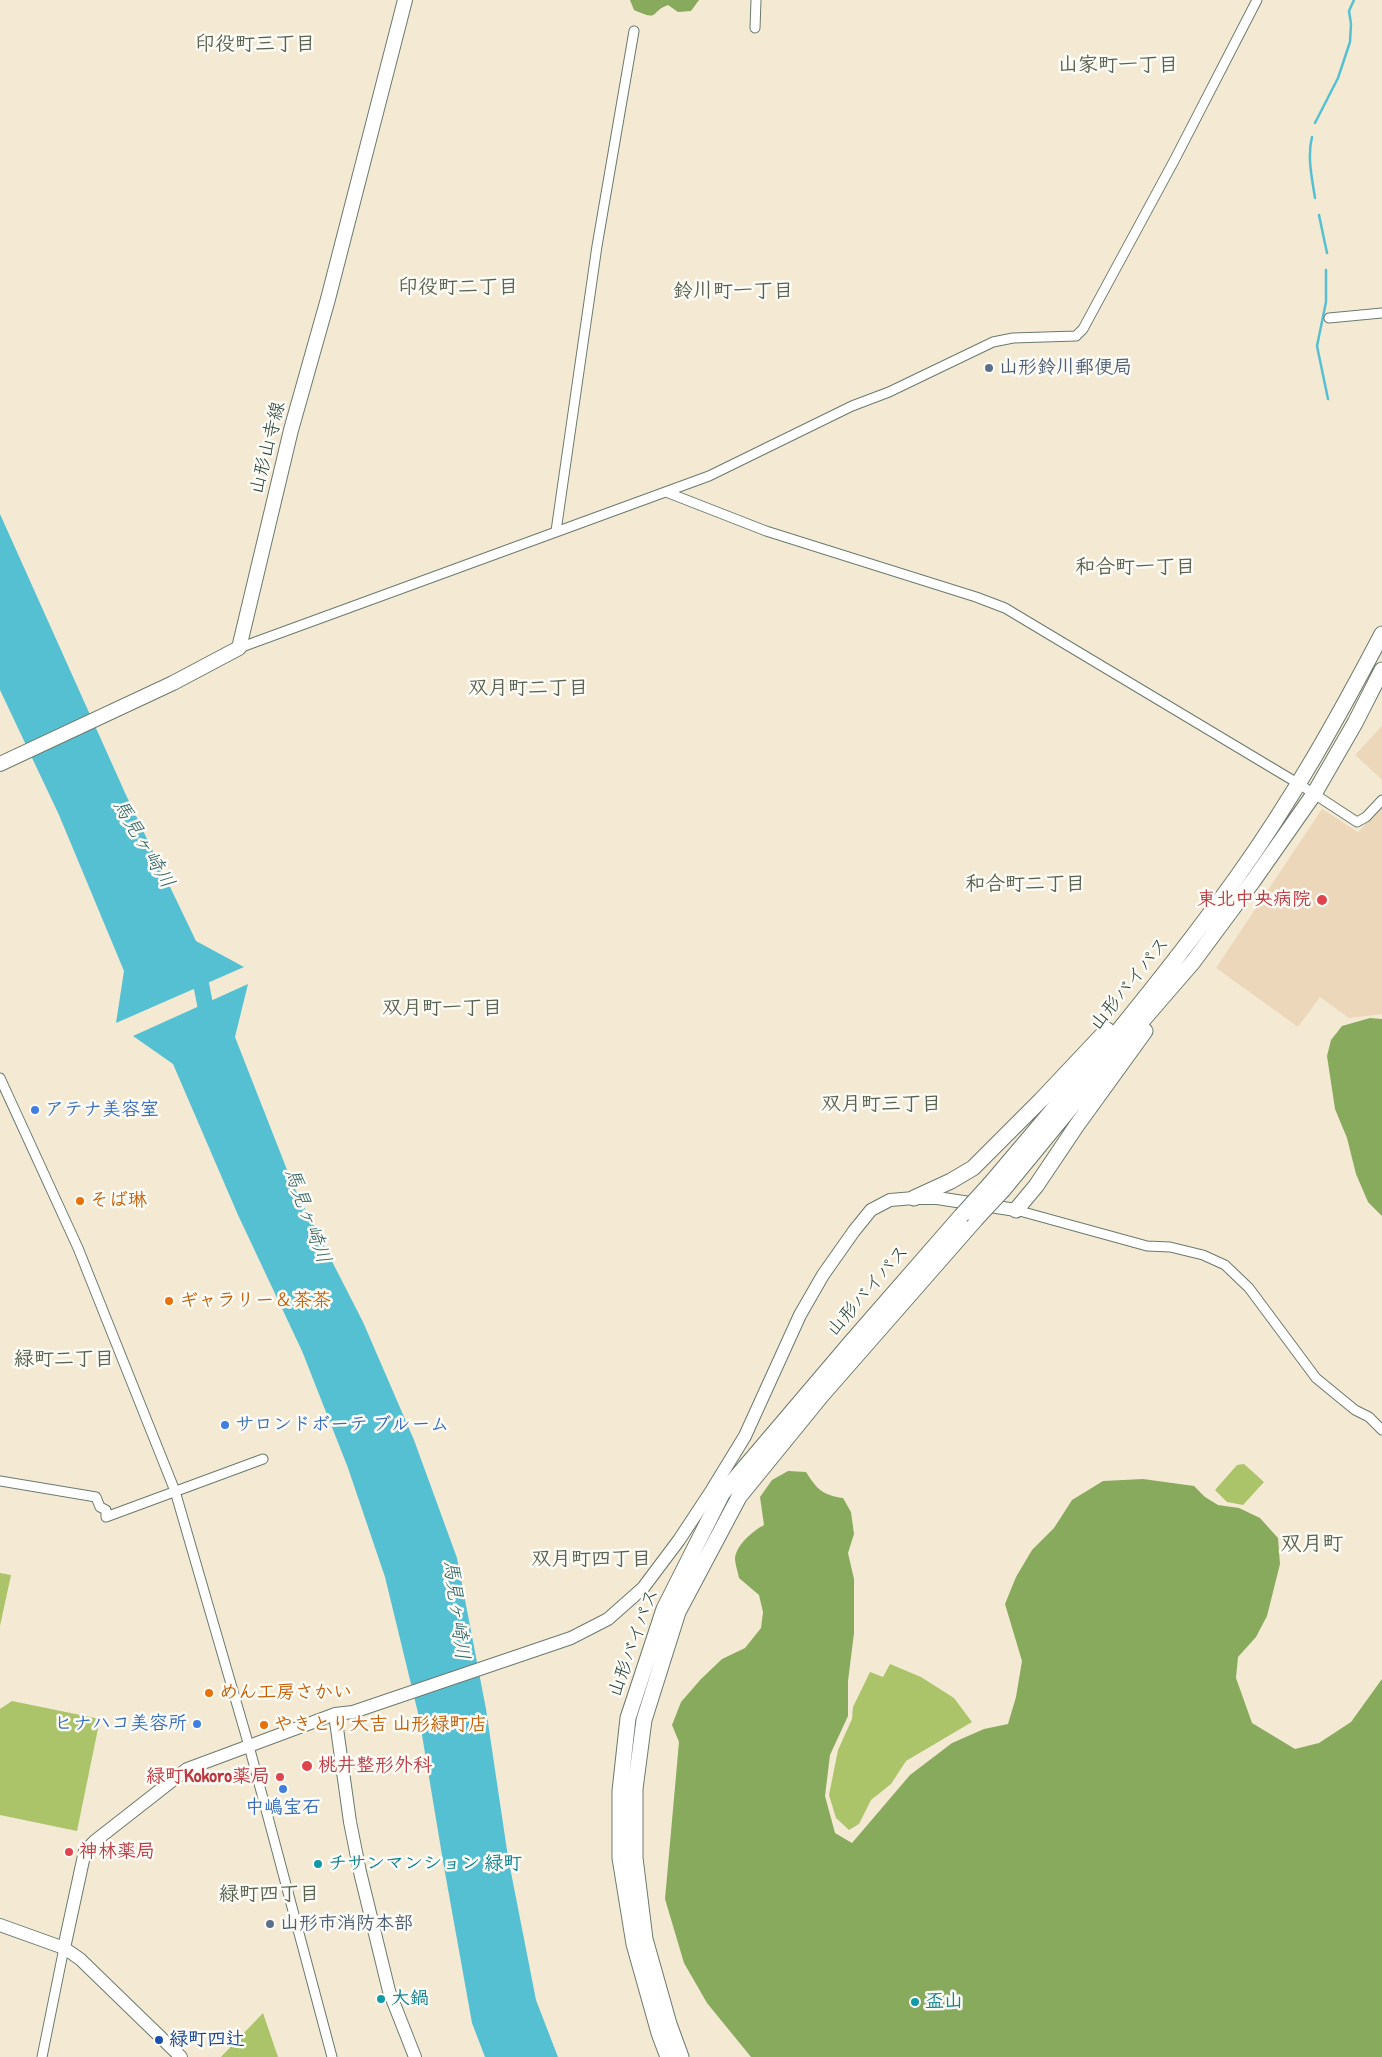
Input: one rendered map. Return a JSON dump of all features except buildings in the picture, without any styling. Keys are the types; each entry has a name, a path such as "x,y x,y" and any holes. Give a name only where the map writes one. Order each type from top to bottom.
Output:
{"highway":[{"name":"山形バイパス","path":"668,2057 659,2033 634,1944 620,1858 620,1791 628,1718 664,1609 722,1494 852,1341 997,1187 1136,1028 1186,959 1299,784 1342,710 1382,634"},
{"name":"山形バイパス","path":"1186,959 1253,881 1314,794 1355,723 1382,670"},
{"path":"914,1198 973,1168 1186,959"},
{"path":"1016,1210 1036,1186 1186,959"},
{"name":"山形バイパス","path":"681,2057 669,2024 645,1939 635,1858 635,1788 644,1720 678,1612 739,1497 968,1218"}],"main road":[{"name":"山形山寺線","path":"239,648 291,430 328,300 405,0"},
{"path":"0,764 173,683 239,648"}],"street":[{"path":"755,28 756,0"},
{"path":"239,648 709,476 852,406 889,392 993,342 1020,338 1076,336 1082,329 1175,159 1257,0"},
{"path":"556,531 597,246 634,31"},
{"path":"1329,318 1382,313"},
{"path":"666,492 766,532 976,597 1005,608 1299,784 1357,822 1366,817 1382,800"},
{"path":"0,1078 78,1248 175,1491 249,1746 332,2057"},
{"path":"42,2057 86,1851 95,1841 188,1769 335,1714 353,1712 572,1638 608,1619 643,1588 690,1524 745,1436 800,1315 823,1275 871,1210 890,1200 937,1198 1016,1210 1147,1246 1170,1247 1203,1255 1225,1265 1249,1288 1316,1378 1355,1410 1369,1417 1382,1430"},
{"path":"0,1480 96,1497 100,1506 106,1510 106,1517 263,1459"},
{"path":"335,1714 350,1822 360,1872 389,1991 415,2057"},
{"path":"0,1925 64,1948 80,1958 181,2057"}],"shaded area":[{"path":"1382,726 1382,780 1355,755"},
{"name":"東北中央病院","path":"1382,807 1382,1014 1349,1018 1320,997 1298,1027 1216,968 1322,809 1358,832"}],"green space":[{"path":"630,0 699,0 691,11 678,12 668,5 652,16 634,10"},
{"path":"1370,1018 1382,1019 1382,1216 1368,1202 1356,1174 1347,1138 1335,1109 1327,1056 1331,1040 1342,1026"},
{"path":"1244,1464 1264,1482 1243,1505 1227,1502 1215,1490 1237,1465"},
{"path":"788,1471 806,1472 813,1483 825,1493 843,1498 851,1512 854,1534 848,1553 854,1579 854,1633 848,1681 848,1716 830,1755 825,1796 835,1833 852,1843 910,1775 952,1743 984,1729 1008,1724 1016,1697 1022,1661 1005,1604 1016,1577 1032,1550 1054,1528 1072,1500 1103,1481 1143,1479 1194,1486 1205,1497 1218,1505 1239,1508 1260,1518 1278,1538 1280,1564 1267,1616 1256,1637 1238,1657 1236,1678 1252,1723 1295,1749 1319,1743 1351,1722 1382,1679 1382,2057 751,2057 707,2003 684,1963 665,1899 679,1742 672,1725 681,1702 701,1679 722,1659 745,1648 761,1628 763,1612 759,1595 739,1578 735,1558 742,1543 764,1525 760,1497 772,1480"},
{"path":"0,1573 11,1575 0,1626"},
{"path":"890,1664 921,1677 954,1698 972,1722 906,1761 891,1784 871,1800 859,1824 849,1830 836,1818 829,1795 838,1750 852,1719 853,1707 870,1672 883,1677"},
{"path":"12,1701 100,1719 77,1831 0,1815 0,1709"},
{"path":"263,2013 278,2057 221,2057"}],"water":[{"path":"0,514 126,795 196,941 244,967 116,1023 124,971 59,815 0,690"},
{"path":"248,984 235,1037 293,1185 363,1322 414,1440 457,1558 486,1709 508,1857 536,2000 558,2057 485,2057 472,2023 419,1717 385,1577 348,1468 302,1351 238,1215 173,1064 133,1036"}],"waterway":[{"path":"1315,123 1338,78 1350,42 1351,24 1349,11 1354,0"},
{"path":"1312,137 1310,160 1315,198"},
{"path":"1319,215 1327,253"},
{"path":"1326,270 1326,302 1317,346 1328,399"},
{"name":"馬見ヶ崎川","path":"191,966 201,984 209,1024"}],"place":[{"name":"山形鈴川郵便局","path":"989,368"},
{"name":"東北中央病院","path":"1322,900"},
{"name":"アテナ美容室","path":"35,1110"},
{"name":"そば琳","path":"80,1201"},
{"name":"ギャラリー＆茶茶","path":"169,1301"},
{"name":"サロンドボーテ ブルーム","path":"225,1425"},
{"name":"めん工房さかい","path":"209,1693"},
{"name":"ヒナハコ美容所","path":"197,1724"},
{"name":"やきとり大吉 山形緑町店","path":"264,1725"},
{"name":"桃井整形外科","path":"307,1766"},
{"name":"緑町Kokoro薬局","path":"280,1777"},
{"name":"中嶋宝石","path":"283,1789"},
{"name":"神林薬局","path":"69,1852"},
{"name":"チサンマンション 緑町","path":"318,1864"},
{"name":"山形市消防本部","path":"270,1924"},
{"name":"大鍋","path":"381,1999"},
{"name":"盃山","path":"915,2002"},
{"name":"緑町四辻","path":"159,2040"}],"district":[{"name":"印役町三丁目","path":"255,45"},
{"name":"山家町一丁目","path":"1118,66"},
{"name":"印役町二丁目","path":"458,288"},
{"name":"鈴川町一丁目","path":"733,292"},
{"name":"和合町一丁目","path":"1135,568"},
{"name":"双月町二丁目","path":"528,689"},
{"name":"和合町二丁目","path":"1025,885"},
{"name":"双月町一丁目","path":"442,1009"},
{"name":"双月町三丁目","path":"881,1105"},
{"name":"緑町二丁目","path":"64,1360"},
{"name":"双月町","path":"1312,1544"},
{"name":"双月町四丁目","path":"591,1560"},
{"name":"緑町四丁目","path":"269,1895"}]}
